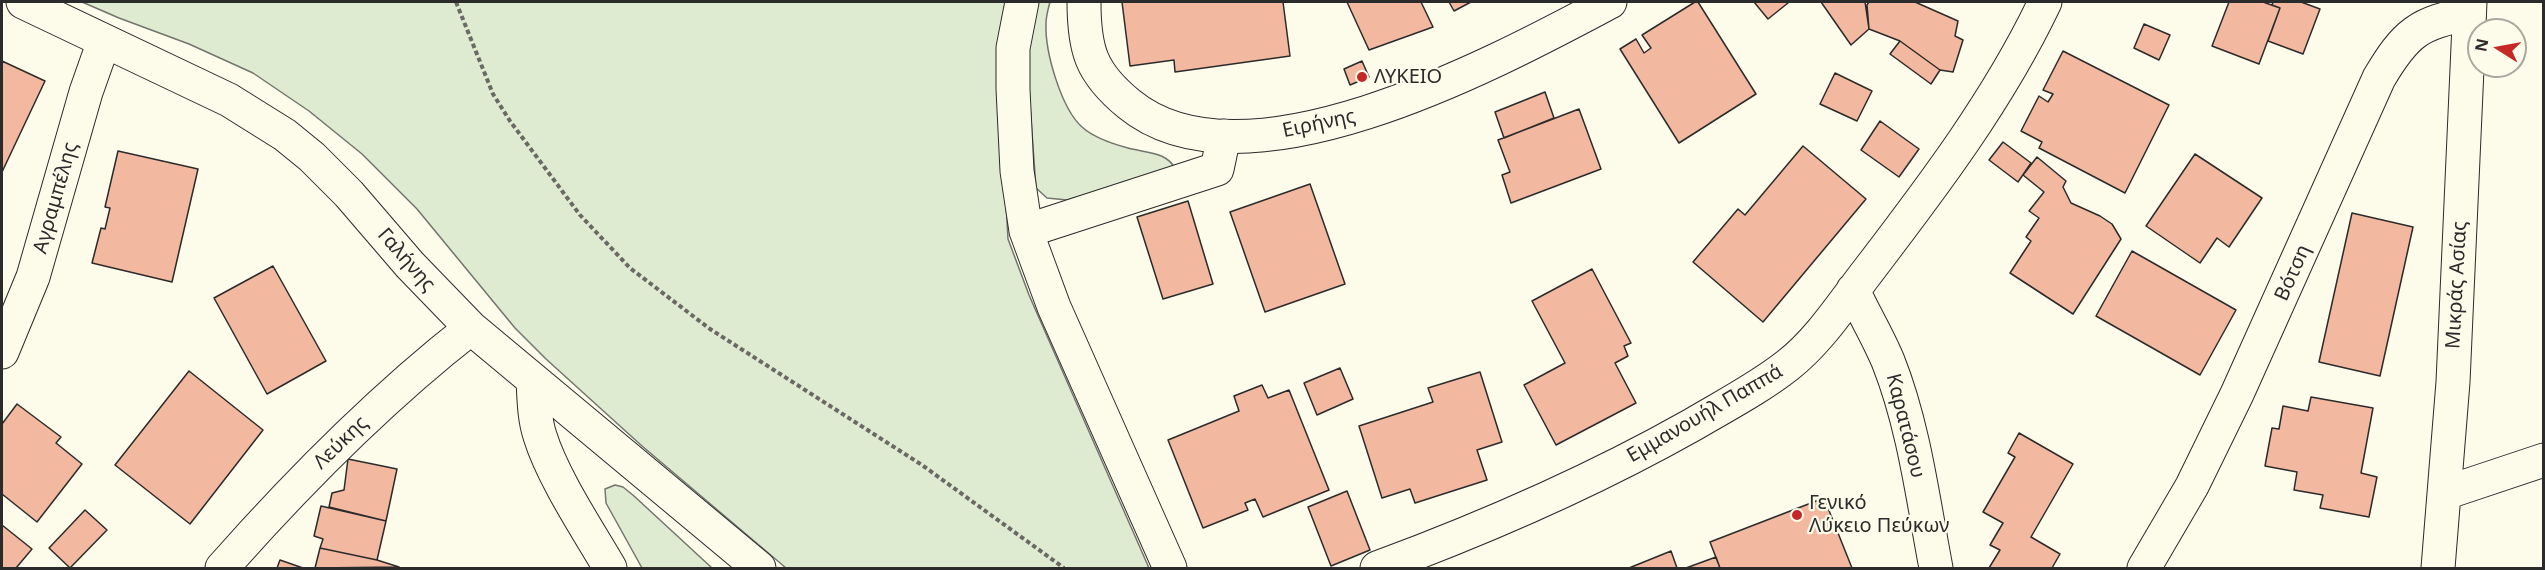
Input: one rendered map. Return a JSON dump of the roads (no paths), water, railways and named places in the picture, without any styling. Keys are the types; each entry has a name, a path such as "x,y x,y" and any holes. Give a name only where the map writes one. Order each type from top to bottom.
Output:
{"street":[{"name":"Γαλήνης","path":"23,2 249,110 298,145 349,195 424,281 471,328 759,568"},
{"path":"1023,2 1013,48 1013,89 1017,171 1026,231 1054,307 1170,568"},
{"name":"Ειρήνης","path":"1084,2 1084,24 1089,56 1105,82 1118,95 1135,109 1163,124 1194,132 1224,136 1277,133 1364,114 1478,68 1610,2"},
{"name":"Εμμανουήλ Παππά","path":"1377,568 1561,493 1717,411 1789,364 1814,339 1925,195 1989,103 2020,51 2045,2"},
{"name":"Μικράς Ασίας","path":"2438,568 2445,493 2459,252 2470,8"},
{"name":"Βότση","path":"2144,568 2192,486 2227,415 2379,78 2398,49 2421,28 2470,8"},
{"name":"Αγραμπέλης","path":"2,352 33,278 86,92 104,41"},
{"path":"1026,231 1217,169 1224,136"},
{"name":"Καρατάσου","path":"1853,290 1887,360 1899,394 1913,449 1936,568"},
{"name":"Λεύκης","path":"222,568 334,448 422,368 471,328"},
{"path":"533,380 536,421 541,438 570,497 610,568"},
{"path":"2445,493 2544,460"}],"place":[{"name":"ΛΥΚΕΙΟ","path":"1362,77"},
{"name":"Γενικό Λύκειο Πεύκων","path":"1797,515"}]}
